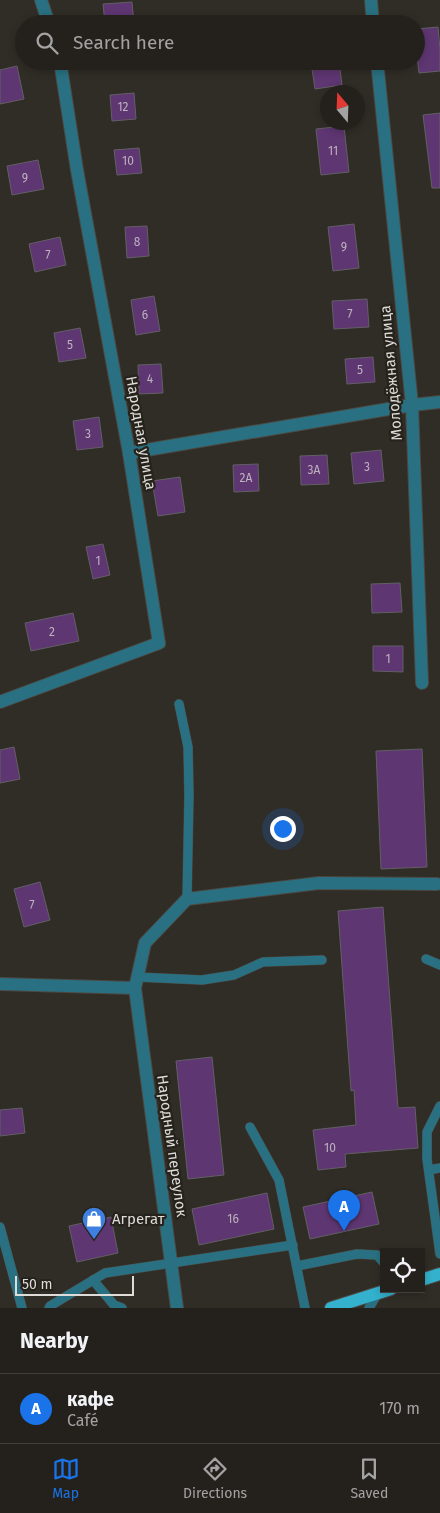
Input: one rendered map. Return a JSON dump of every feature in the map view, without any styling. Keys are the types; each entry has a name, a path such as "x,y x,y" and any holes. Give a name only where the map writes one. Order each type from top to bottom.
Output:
{"main road":[{"path":"425,1279 440,1274"},
{"path":"331,1308 378,1293"}],"street":[{"path":"41,0 45,15"},
{"path":"371,0 372,15"},
{"name":"Народная улица","path":"0,702 159,643 129,453 77,170 61,70"},
{"name":"Молодёжная улица","path":"378,70 412,405 422,683"},
{"path":"129,453 412,405 440,402"},
{"path":"0,984 136,982 146,943 187,899 320,883 437,884"},
{"name":"Народный переулок","path":"136,982 177,1308"}],"lane":[{"path":"179,704 188,748 187,899"},
{"path":"426,959 440,965"},
{"path":"136,982 202,980 234,975 263,962 322,960"},
{"path":"440,1106 427,1132 429,1170 440,1254"},
{"path":"250,1127 279,1180 305,1308"},
{"path":"429,1170 440,1168"},
{"path":"0,1227 22,1308"},
{"path":"49,1308 105,1273 293,1245"},
{"path":"297,1266 357,1254 377,1255 380,1258"},
{"path":"93,1280 114,1304 122,1308"},
{"path":"369,1308 378,1293"}],"building":[{"path":"132,2 133,15 104,15 103,4"},
{"path":"438,27 440,71 419,73 419,70 425,70 425,28"},
{"path":"15,66 15,70 18,70 24,99 0,104 0,70"},
{"path":"312,70 340,70 342,85 320,85 320,88 315,89"},
{"path":"134,93 136,119 112,121 110,95"},
{"path":"440,113 440,188 432,188 423,115"},
{"path":"316,129 344,130 349,172 321,175"},
{"path":"139,148 142,173 117,175 114,150"},
{"path":"38,160 44,189 12,195 7,166"},
{"path":"354,224 359,268 333,271 328,227"},
{"path":"147,226 149,256 127,258 125,227"},
{"path":"60,237 66,265 35,272 29,244"},
{"path":"154,296 160,331 136,335 131,300"},
{"path":"367,299 369,327 334,329 332,301"},
{"path":"80,328 86,358 59,362 54,333"},
{"path":"373,357 375,382 347,384 345,359"},
{"path":"161,364 163,393 139,394 138,365"},
{"path":"99,417 103,447 77,450 73,421"},
{"path":"381,450 384,481 354,484 351,453"},
{"path":"327,455 329,484 301,485 300,456"},
{"path":"258,464 259,491 234,492 233,465"},
{"path":"180,477 185,512 158,516 152,481"},
{"path":"103,544 110,575 93,579 86,547"},
{"path":"400,583 402,612 372,613 371,584"},
{"path":"73,613 79,641 31,651 25,623"},
{"path":"373,646 403,646 403,672 373,671"},
{"path":"14,747 20,779 0,783 0,750"},
{"path":"422,749 427,867 381,869 376,751"},
{"path":"40,882 50,920 24,927 14,889"},
{"path":"383,907 398,1108 415,1107 418,1148 345,1154 346,1167 318,1170 313,1130 356,1125 354,1090 351,1091 338,911"},
{"path":"212,1057 224,1175 188,1179 176,1061"},
{"path":"22,1108 25,1133 0,1136 0,1110"},
{"path":"372,1192 379,1224 310,1239 303,1207"},
{"path":"267,1193 274,1229 199,1245 192,1209"},
{"name":"Агрегат","path":"111,1217 118,1253 77,1262 69,1226"}],"place":[{"name":"кафе","path":"344,1231"},
{"name":"Агрегат","path":"94,1240"}]}
